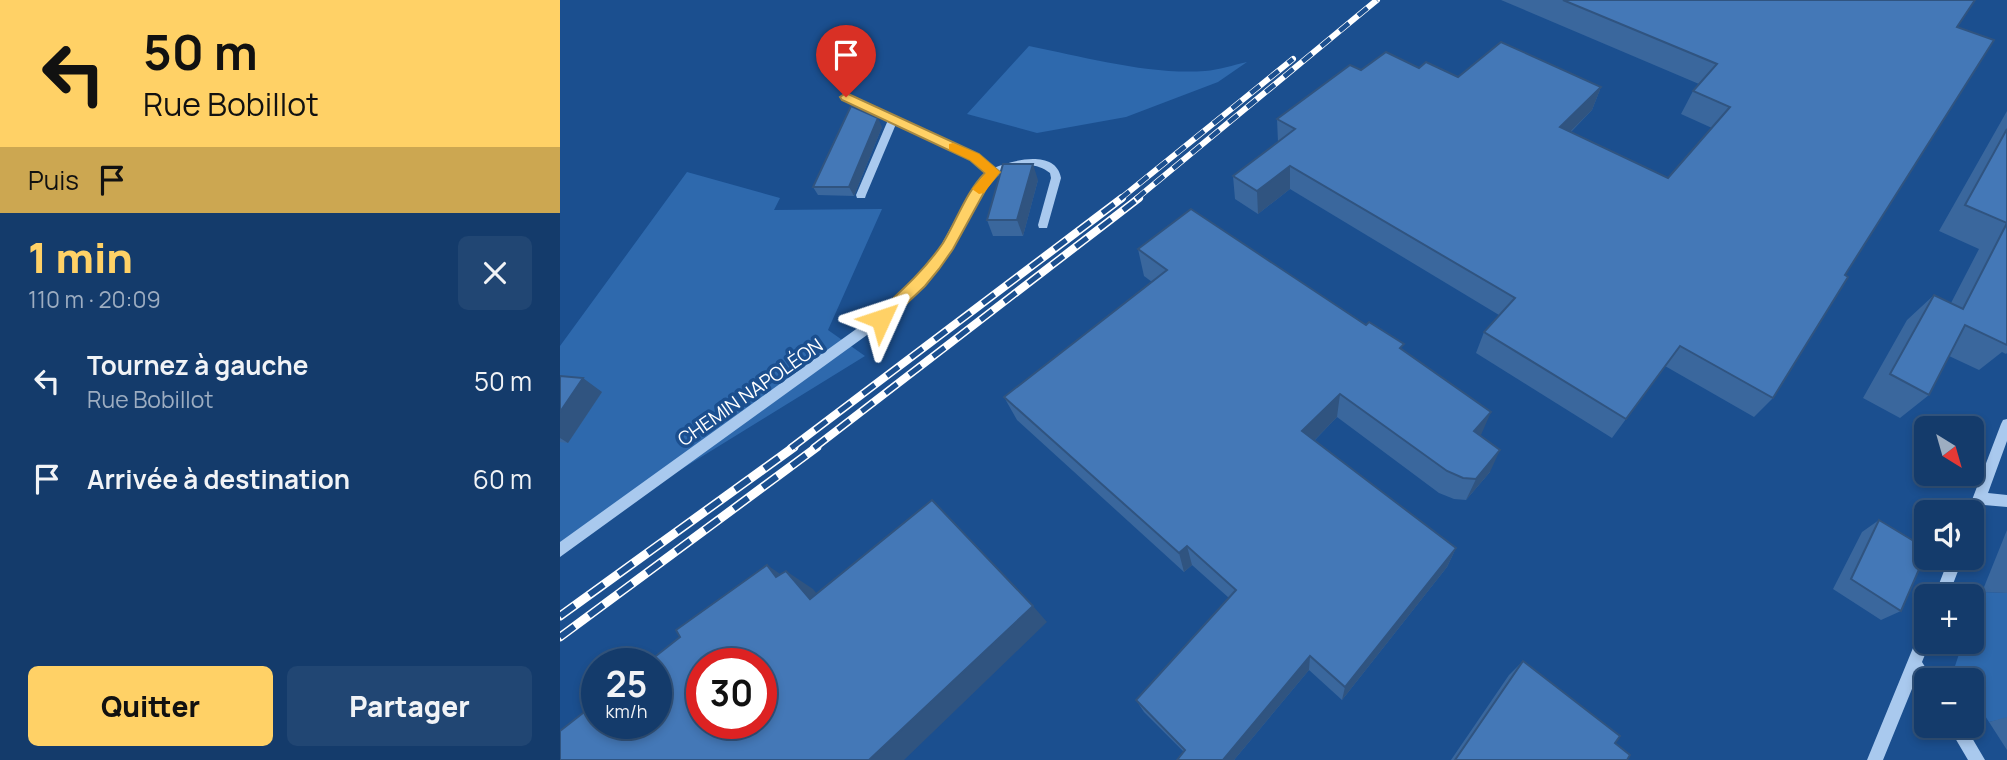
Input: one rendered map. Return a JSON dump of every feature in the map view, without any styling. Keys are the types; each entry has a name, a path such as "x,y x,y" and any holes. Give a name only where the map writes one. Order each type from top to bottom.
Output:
{"street":[{"path":"846,97 974,157 993,172 1024,162 1037,162 1055,172 1056,178 1043,225"},
{"path":"861,195 893,119"},
{"name":"CHEMIN NAPOLÉON","path":"560,550 862,334 891,310 948,246 981,185 993,172"},
{"path":"2007,424 1980,498 2007,501"},
{"path":"1875,760 1918,654"},
{"path":"1914,663 1917,668"},
{"path":"1963,738 1977,760"}],"shaded area":[{"path":"1029,46 1117,64 1184,72 1221,69 1247,62 1218,82 1126,117 1037,133 967,114"},
{"path":"687,172 780,198 774,210 882,209 828,330 865,356 560,544 560,346"},
{"path":"1984,592 2007,593 2007,718 1989,722 1984,714 1984,668 1954,668 1959,654 1984,654"}],"building":[{"path":"1563,0 1975,0 1957,27 1994,40 1845,275 1848,277 1773,398 1680,346 1626,419 1484,332 1515,298 1290,166 1257,191 1233,176 1295,129 1277,119 1350,65 1361,70 1386,52 1419,68 1426,62 1458,77 1501,42 1601,87 1560,127 1668,178 1730,107 1693,91 1717,64"},
{"path":"851,106 878,118 849,187 813,187"},
{"path":"2007,129 2007,223 1965,205"},
{"path":"1003,164 1033,164 1017,220 987,220"},
{"path":"1191,209 1366,325 1369,322 1404,344 1400,348 1491,412 1474,431 1500,450 1476,479 1463,478 1447,471 1340,394 1302,431 1456,548 1345,687 1310,656 1223,760 1177,760 1185,750 1136,700 1236,590 1187,546 1179,553 1004,397 1167,270 1138,249"},
{"path":"2007,223 2007,345 1965,325 1929,395 1890,374 1934,295 1963,309"},
{"path":"560,376 583,378 560,412"},
{"path":"932,500 1033,606 869,760 560,760 560,731 581,715 581,739 672,739 672,648 666,648 680,637 676,630 767,565 776,577 786,571 810,599"},
{"path":"1879,520 1914,541 1914,570 1919,570 1901,611 1851,579"},
{"path":"1523,661 1620,736 1615,743 1630,755 1627,760 1455,760"}],"railway":[{"path":"1136,199 1377,0"},
{"path":"1120,199 1293,59"},
{"path":"791,448 1122,198"},
{"path":"814,448 1139,198"},
{"path":"560,616 794,447"},
{"path":"560,637 817,447"}],"slow traffic":[{"path":"953,147 984,163 993,172 979,189"}],"route":[{"path":"846,97 974,157 993,172 981,185 948,246 920,282 881,319"}]}
